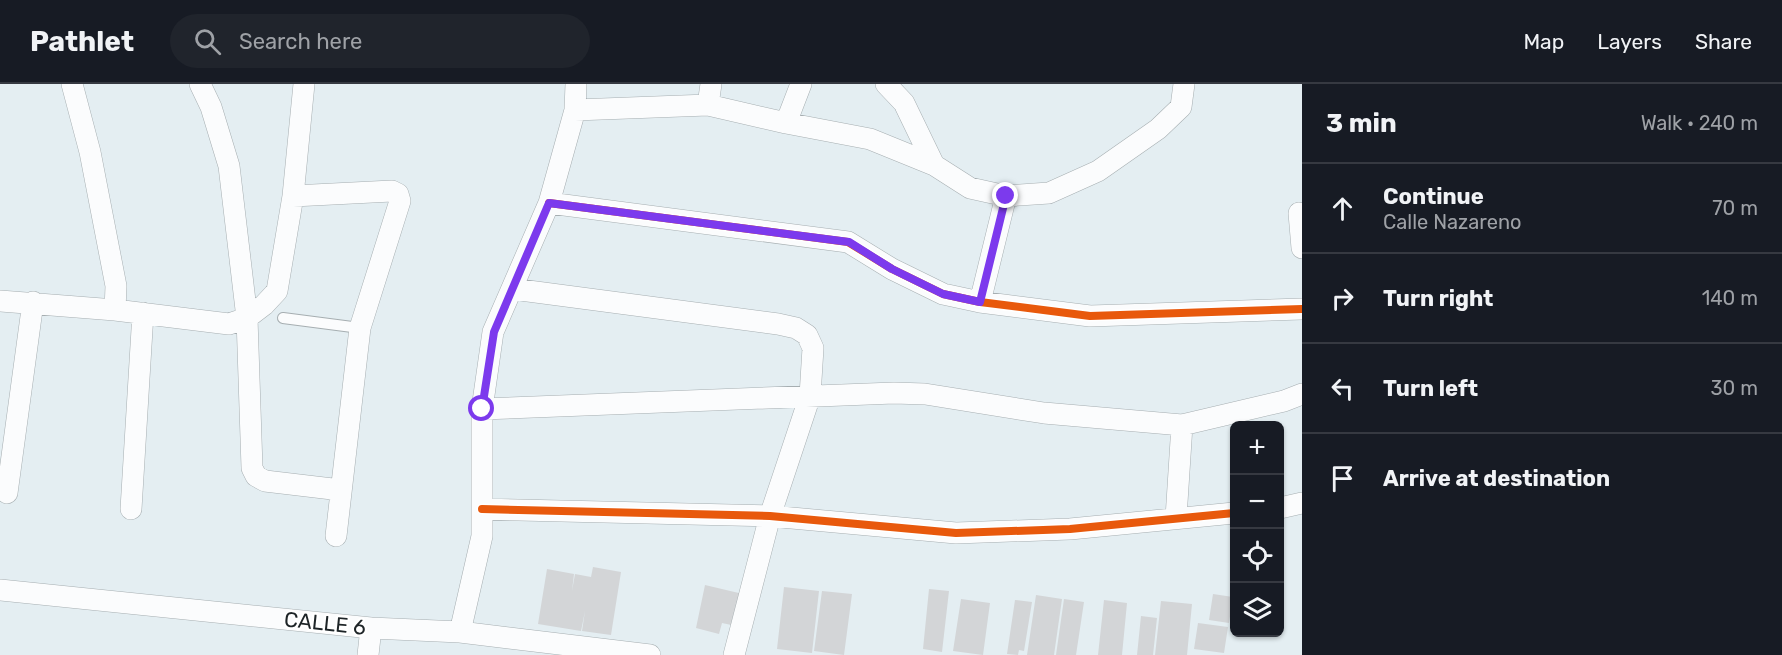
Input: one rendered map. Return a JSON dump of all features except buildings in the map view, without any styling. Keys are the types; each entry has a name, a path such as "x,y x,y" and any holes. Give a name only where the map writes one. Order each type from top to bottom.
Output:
{"street":[{"path":"72,84 90,152 114,275 115,310"},
{"path":"200,84 211,107 229,166 247,318 252,468 256,476 265,481 341,490"},
{"path":"0,301 115,310 229,324 247,318 277,291 293,196 304,84"},
{"path":"460,632 482,536 482,409 494,332 549,203 574,110 576,84"},
{"path":"786,123 801,84"},
{"path":"886,84 904,103 934,165"},
{"path":"574,110 709,94 786,123 870,139 934,165 970,188 1006,196 1049,193 1098,171 1158,129 1180,107 1184,84"},
{"path":"293,196 392,191 398,194 400,201 360,328 336,536"},
{"path":"980,302 1006,196"},
{"path":"549,203 849,242 892,269 943,294 980,302 1090,316 1302,309"},
{"path":"1299,213 1302,248"},
{"path":"513,289 796,328 807,335 813,348 810,396 770,516 734,655"},
{"path":"7,493 33,302"},
{"path":"131,509 142,313"},
{"path":"482,409 894,393 925,394 1044,413 1182,425 1284,401 1302,394"},
{"path":"1176,518 1182,425"},
{"path":"1284,507 1302,503"},
{"path":"482,509 770,516 956,533 1070,529 1230,513"},
{"name":"CALLE 6","path":"0,590 372,628 460,632 593,652 650,655"},
{"path":"368,655 372,628"}],"lane":[{"path":"283,318 360,328"}],"cycle path":[{"path":"549,203 848,242 892,269 943,294 980,302 1090,316 1302,309"},
{"path":"482,509 770,516 956,533 1070,529 1230,513"}],"route":[{"path":"482,409 494,332 549,203 849,242 892,269 943,294 980,302 1006,196"}]}
